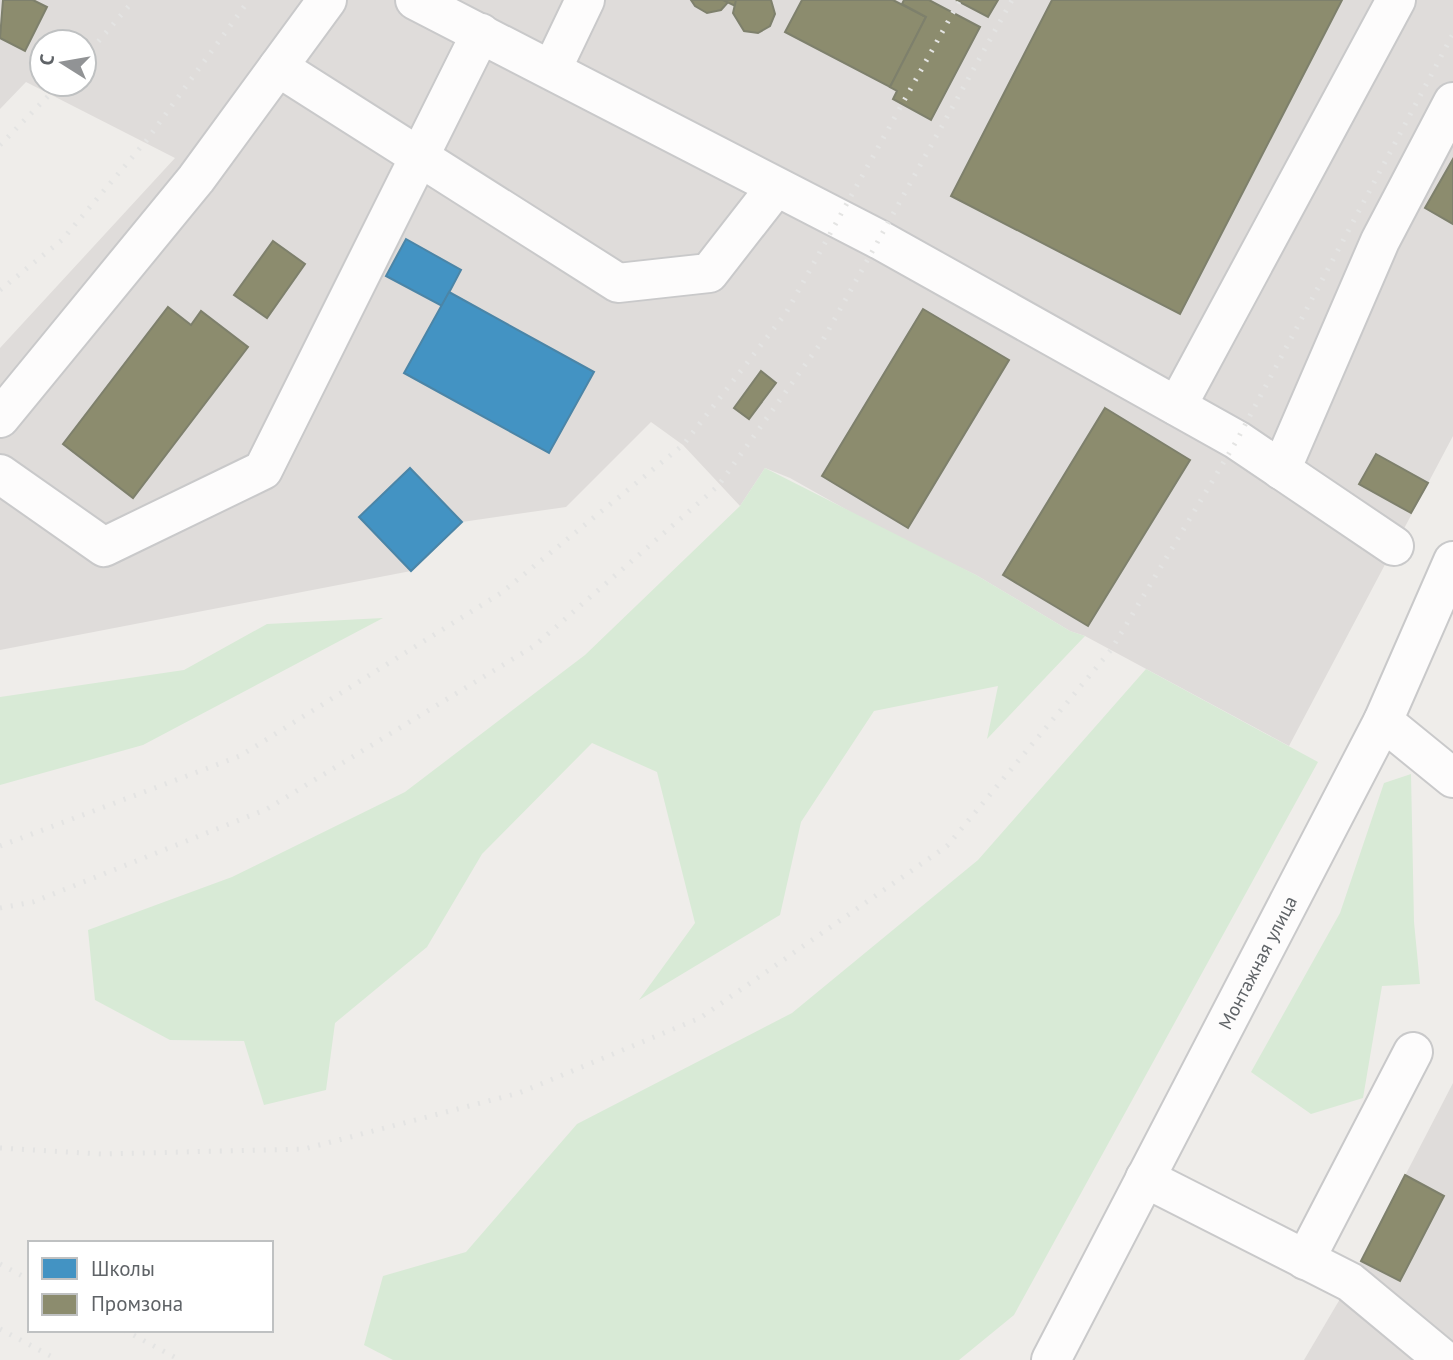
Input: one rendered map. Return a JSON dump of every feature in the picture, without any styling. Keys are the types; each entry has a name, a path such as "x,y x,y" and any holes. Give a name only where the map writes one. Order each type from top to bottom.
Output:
{"street":[{"path":"0,418 196,179 327,0"},
{"path":"415,0 880,240 1177,407 1281,470 1394,546"},
{"path":"552,69 584,0"},
{"path":"1177,407 1396,0"},
{"path":"0,474 104,547 263,470 481,33"},
{"path":"278,67 618,283 709,273 776,187"},
{"path":"1281,470 1380,241 1453,102"},
{"name":"Монтажная улица","path":"1052,1360 1383,721 1453,561"},
{"path":"1383,721 1453,778"},
{"path":"1305,1260 1413,1052"},
{"path":"1146,1178 1350,1282 1444,1360"}],"shaded area":[{"path":"0,0 1453,0 1453,436 1289,746 1085,636 1070,631 976,575 888,533 790,478 765,468 740,506 683,445 651,422 566,507 462,522 411,571 0,650 0,348 175,158 57,98 98,98 98,28 28,28 28,83 26,82 0,109"},
{"path":"1453,1083 1453,1360 1304,1360 1350,1282"}],"green space":[{"path":"765,468 976,575 1070,631 1085,636 987,739 998,686 874,711 801,822 780,915 639,1000 695,923 657,772 592,743 482,854 427,947 335,1023 326,1090 264,1105 244,1041 170,1040 95,1000 88,930 232,877 405,792 585,655 740,506"},
{"path":"383,618 143,745 0,785 0,697 184,670 267,624"},
{"path":"1146,669 1318,762 1014,1315 959,1360 393,1360 364,1345 383,1276 466,1252 577,1124 792,1013 978,860"},
{"path":"1411,774 1414,922 1420,984 1382,986 1363,1098 1311,1114 1251,1072 1340,913 1384,783"}],"building: Школы":[{"path":"406,239 461,270 442,306 386,276"},
{"path":"449,292 594,372 549,453 404,373"},
{"path":"410,468 462,522 411,571 359,517"}],"building: Промзона":[{"path":"3,0 33,0 47,7 36,28 28,28 28,45 25,51 0,38"},
{"path":"691,0 730,0 721,10 707,13 695,6"},
{"path":"723,0 759,0 752,14"},
{"path":"736,0 771,0 775,14 770,26 758,33 744,31 733,13"},
{"path":"802,0 893,0 926,17 890,87 785,32"},
{"path":"904,0 929,0 980,27 931,120 893,99 897,91 890,87 926,17 902,4"},
{"path":"956,0 998,0 988,17"},
{"path":"1052,0 1342,0 1180,314 951,196"},
{"path":"1453,159 1453,224 1425,208"},
{"path":"273,241 305,264 267,318 234,295"},
{"path":"168,307 191,325 201,311 248,347 133,498 63,444"},
{"path":"923,309 1009,360 908,528 822,476"},
{"path":"761,371 776,383 749,419 734,408"},
{"path":"1105,408 1190,460 1088,626 1003,575"},
{"path":"1376,454 1428,483 1411,513 1359,484"},
{"path":"1405,1175 1444,1196 1400,1281 1361,1261"}],"railway":[{"path":"98,42 134,0"},
{"path":"0,290 62,240 146,141 249,0"},
{"path":"0,846 240,756 501,593 683,445 786,313 960,0"},
{"path":"0,908 33,902 267,809 534,646 718,486 823,340 1012,0"},
{"path":"0,1148 101,1154 304,1149 519,1093 700,1018 947,846 1111,650 1237,440 1453,34"},
{"path":"0,145 46,98"},
{"path":"0,1264 28,1279"},
{"path":"0,1329 58,1360"},
{"path":"128,1332 180,1360"}]}
